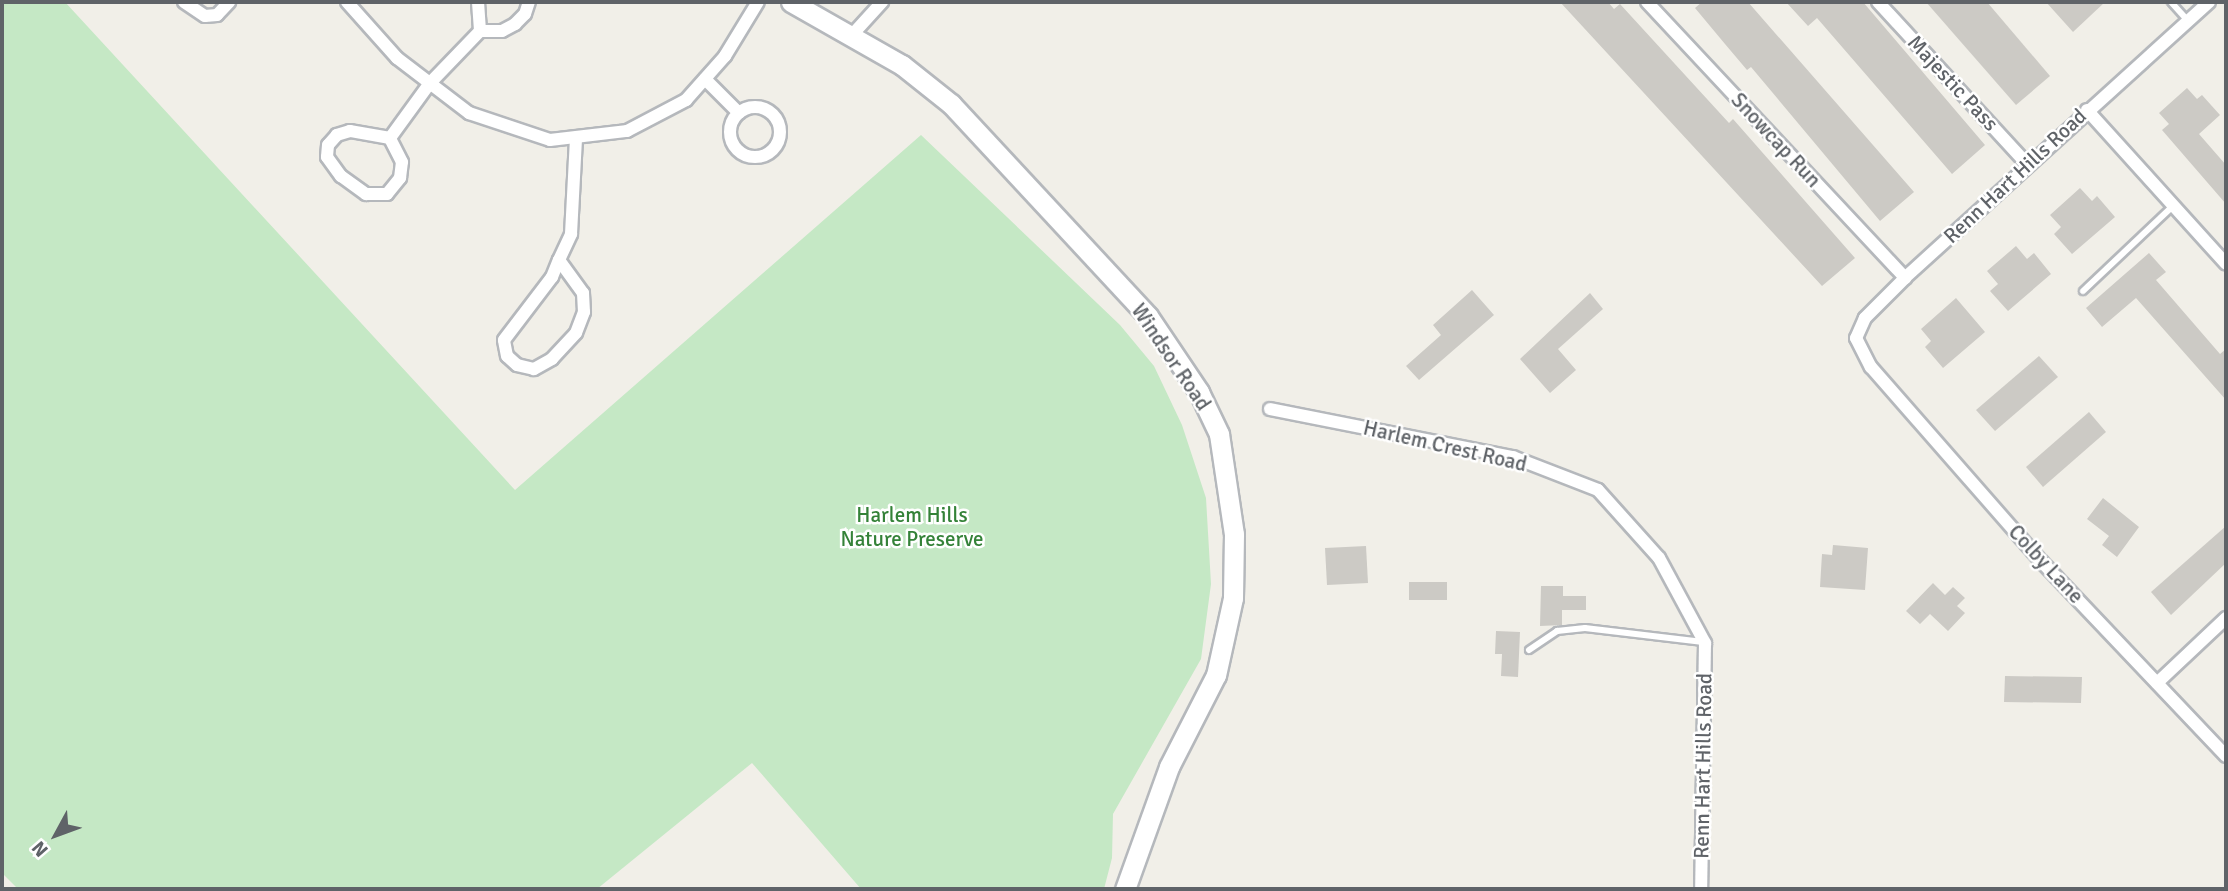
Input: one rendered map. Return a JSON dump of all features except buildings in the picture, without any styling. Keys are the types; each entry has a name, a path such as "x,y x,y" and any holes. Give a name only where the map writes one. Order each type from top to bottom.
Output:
{"street":[{"path":"184,2 205,16 217,15 229,2"},
{"path":"347,2 397,58 469,113 550,140 627,131 686,100 725,57 758,2"},
{"path":"478,2 480,31"},
{"path":"390,138 429,83 480,31 502,31 515,24 529,2"},
{"name":"Windsor Road","path":"791,2 902,65 951,104 1148,316 1199,392 1219,434 1234,534 1233,598 1216,675 1169,767 1125,889"},
{"path":"852,35 882,2"},
{"name":"Snowcap Run","path":"1647,2 1906,278"},
{"name":"Majestic Pass","path":"1878,2 2028,165"},
{"name":"Renn Hart Hills Road","path":"1871,367 1856,338 1865,318 2087,110 2209,2"},
{"path":"705,79 740,113"},
{"path":"755,107 773,114 780,134 772,150 757,157 736,147 731,128 740,113 755,107"},
{"path":"2087,110 2226,264"},
{"path":"350,131 390,138 402,162 400,178 387,194 366,194 341,176 327,157 328,145 337,135 350,131"},
{"path":"559,260 583,293 584,312 576,333 552,359 534,369 517,365 507,356 504,340 559,260 571,234 576,137"},
{"name":"Colby Lane","path":"1871,367 2041,561 2226,756"},
{"name":"Harlem Crest Road","path":"1270,409 1513,457 1598,490 1659,558 1705,643"},
{"path":"2157,683 2226,618"},
{"name":"Renn Hart Hills Road","path":"1701,889 1705,643"}],"lane":[{"path":"2171,2 2188,21"},
{"path":"2083,291 2173,205"},
{"path":"1529,650 1557,631 1585,628 1705,643"}],"green space":[{"name":"Harlem Hills Nature Preserve","path":"2,2 65,2 515,490 921,135 1120,325 1154,366 1182,425 1206,498 1211,584 1201,659 1113,814 1112,858 1104,889 861,889 752,763 597,889 18,889 2,873"}]}
